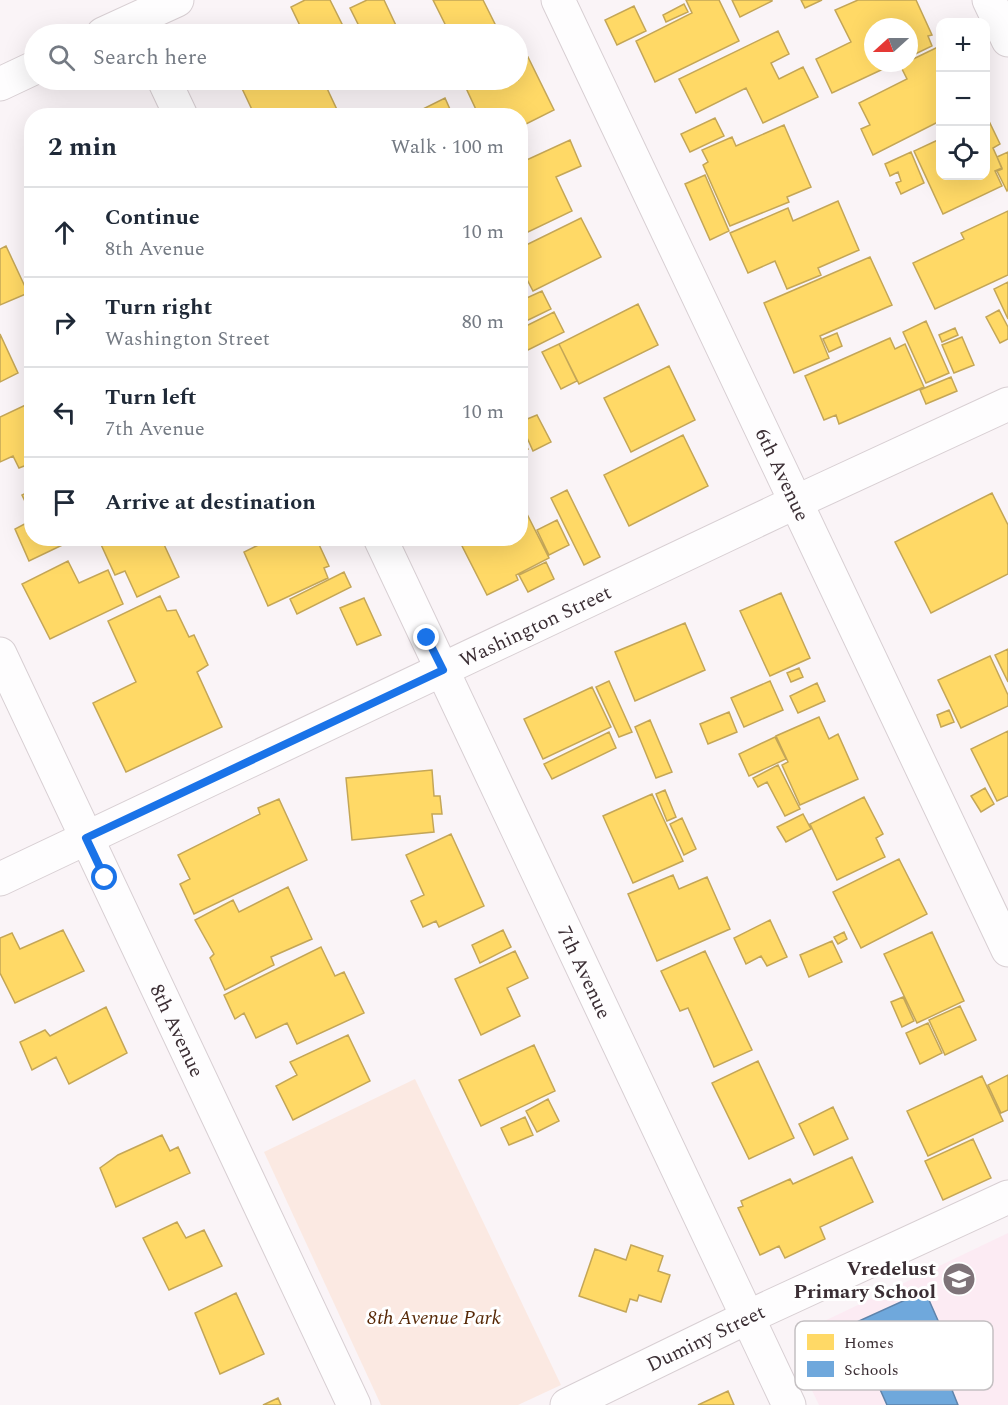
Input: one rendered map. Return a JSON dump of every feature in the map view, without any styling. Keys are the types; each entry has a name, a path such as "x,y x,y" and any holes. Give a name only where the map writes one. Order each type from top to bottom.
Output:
{"street":[{"path":"135,18 177,0"},
{"name":"6th Avenue","path":"558,0 1008,950"},
{"path":"989,0 1008,40"},
{"path":"0,84 24,73"},
{"path":"169,90 177,108"},
{"name":"Washington Street","path":"0,879 1008,404"},
{"name":"7th Avenue","path":"384,546 789,1405"},
{"name":"8th Avenue","path":"0,654 354,1405"},
{"name":"Duminy Street","path":"567,1405 748,1317 1008,1197"}],"shaded area":[{"path":"1008,1233 1008,1405 819,1405 812,1390 993,1390 993,1321 824,1321"}],"green space":[{"name":"8th Avenue Park","path":"415,1079 561,1385 518,1405 381,1405 264,1152"}],"building: Homes":[{"path":"305,0 330,0 342,24 299,24 291,7"},
{"path":"367,0 384,0 395,24 358,24 350,8"},
{"path":"433,0 483,0 495,24 445,24"},
{"path":"686,0 719,0 739,41 655,82 636,41 692,13"},
{"path":"732,0 772,0 772,1 740,17"},
{"path":"801,0 822,0 805,8"},
{"path":"858,0 916,0 932,35 928,36 932,46 918,53 918,18 864,18 864,72 877,72 832,93 816,59 851,42 835,10"},
{"path":"684,4 688,12 666,22 663,15"},
{"path":"634,6 646,31 617,45 605,20"},
{"path":"778,31 789,54 771,63 779,79 803,67 818,97 763,123 746,88 696,113 679,79"},
{"path":"936,48 936,123 873,155 861,129 870,125 859,103 907,79 904,72 918,72 918,57"},
{"path":"528,57 554,110 528,123 528,108 475,108 467,90 528,90"},
{"path":"243,90 328,90 336,108 251,108"},
{"path":"445,98 449,108 425,108"},
{"path":"715,118 724,136 690,152 681,134"},
{"path":"990,123 1000,144 993,148 1002,168 995,171 1002,186 943,214 914,151 936,141 936,180 990,180"},
{"path":"784,125 811,187 787,197 789,202 730,226 703,165 708,162 702,150 732,137 736,146"},
{"path":"570,140 581,166 556,177 572,211 528,232 528,159"},
{"path":"911,152 924,183 901,194 896,183 901,181 898,172 890,176 885,164"},
{"path":"1008,152 1007,191 997,171 1002,169 997,157"},
{"path":"705,175 729,231 710,240 685,184"},
{"path":"838,201 859,250 818,268 821,275 787,289 775,261 748,273 730,233 788,208 793,221"},
{"path":"1008,211 1008,275 935,309 913,263 964,239 961,233"},
{"path":"581,218 601,257 533,291 528,281 528,244"},
{"path":"6,246 24,284 24,295 0,305 0,249"},
{"path":"870,257 892,305 820,336 829,358 794,373 764,303"},
{"path":"1008,282 1008,319 994,289"},
{"path":"542,291 551,309 528,320 528,297"},
{"path":"638,304 658,345 579,384 559,344"},
{"path":"999,310 1008,327 1008,339 1000,343 986,317"},
{"path":"554,312 564,332 528,350 528,325"},
{"path":"926,321 949,373 926,383 903,332"},
{"path":"955,328 958,335 942,342 939,335"},
{"path":"837,333 842,346 829,352 823,339"},
{"path":"0,334 18,373 0,382"},
{"path":"962,337 974,365 954,373 942,345"},
{"path":"890,338 895,349 905,344 924,387 839,424 836,415 824,420 805,376"},
{"path":"559,344 577,381 561,389 542,352"},
{"path":"669,366 695,420 631,452 604,398"},
{"path":"951,377 957,391 926,404 920,390"},
{"path":"24,406 24,466 19,468 13,456 0,462 0,417"},
{"path":"537,415 551,442 533,451 528,440 528,419"},
{"path":"683,435 708,486 629,526 604,475"},
{"path":"567,490 600,557 584,565 551,498"},
{"path":"992,493 1008,525 1008,574 931,613 895,542"},
{"path":"528,516 549,558 516,575 518,580 487,595 462,546 528,546"},
{"path":"557,520 569,545 549,555 537,530"},
{"path":"24,524 24,546 60,546 29,561 15,529"},
{"path":"102,546 165,546 179,577 137,597 125,571 115,575"},
{"path":"256,546 320,546 329,566 324,568 328,578 268,606 244,552"},
{"path":"68,561 79,583 108,570 123,604 50,639 22,584"},
{"path":"546,562 554,579 528,592 519,575"},
{"path":"344,572 351,587 297,614 290,599"},
{"path":"781,593 810,658 770,676 740,611"},
{"path":"160,596 167,611 176,610 189,637 194,635 208,665 197,672 222,727 126,772 93,703 136,682 108,621"},
{"path":"364,598 381,635 357,645 340,608"},
{"path":"685,623 705,670 635,701 615,652"},
{"path":"1008,649 1008,682 995,655"},
{"path":"990,656 1008,695 1008,706 961,728 938,680"},
{"path":"799,668 803,677 791,682 787,673"},
{"path":"609,681 632,732 619,737 596,687"},
{"path":"770,681 783,710 744,727 731,698"},
{"path":"817,683 825,701 798,713 790,696"},
{"path":"592,687 611,727 543,759 524,719"},
{"path":"949,710 954,722 941,727 937,715"},
{"path":"729,712 737,732 708,744 700,724"},
{"path":"819,717 829,739 838,734 858,779 800,805 782,765 788,762 776,736"},
{"path":"650,720 672,772 656,778 635,727"},
{"path":"1008,731 1008,796 997,801 971,749"},
{"path":"609,732 616,748 552,779 544,764"},
{"path":"775,737 786,759 749,776 739,754"},
{"path":"778,765 800,809 785,816 767,782 758,787 753,778"},
{"path":"432,770 434,796 440,796 442,814 432,814 434,832 352,840 346,778"},
{"path":"985,788 994,804 981,812 971,796"},
{"path":"665,790 676,817 667,821 656,794"},
{"path":"652,794 683,861 633,883 603,816"},
{"path":"864,797 883,834 876,838 885,857 837,880 810,824"},
{"path":"279,799 307,860 194,914 180,884 190,879 178,855 260,814 258,808"},
{"path":"803,814 811,829 786,842 777,827"},
{"path":"682,818 696,849 684,855 670,824"},
{"path":"451,834 484,906 439,927 436,921 423,927 411,901 424,895 406,855"},
{"path":"899,859 927,914 861,948 833,892"},
{"path":"673,875 679,889 707,877 730,929 657,961 628,894"},
{"path":"288,887 312,939 271,957 274,965 225,990 210,958 214,954 195,920 233,900 239,912"},
{"path":"770,920 787,957 767,966 761,956 746,964 734,938"},
{"path":"63,930 84,971 15,1003 0,973 0,938 12,933 20,949"},
{"path":"503,930 511,947 480,963 472,945"},
{"path":"844,932 847,939 838,944 834,937"},
{"path":"932,932 964,1001 917,1023 884,954"},
{"path":"832,941 842,962 809,977 800,955"},
{"path":"321,947 335,976 344,972 364,1013 297,1044 287,1023 256,1038 244,1013 235,1019 224,995"},
{"path":"515,951 528,978 507,988 520,1016 481,1035 455,979"},
{"path":"705,951 752,1050 714,1067 688,1008 680,1011 661,971"},
{"path":"903,997 914,1021 902,1027 891,1002"},
{"path":"960,1006 976,1040 945,1055 929,1020"},
{"path":"106,1007 127,1053 69,1084 56,1057 32,1070 20,1042 45,1030 50,1036"},
{"path":"928,1023 942,1053 920,1064 906,1033"},
{"path":"348,1035 370,1081 293,1120 276,1086 297,1075 290,1062"},
{"path":"534,1045 555,1091 481,1126 459,1080"},
{"path":"758,1061 794,1138 749,1159 712,1083"},
{"path":"1008,1075 1008,1110 1001,1113 988,1085"},
{"path":"982,1076 1003,1121 928,1156 907,1111"},
{"path":"548,1099 559,1121 537,1132 526,1111"},
{"path":"833,1107 848,1139 814,1155 799,1124"},
{"path":"525,1117 533,1135 509,1145 501,1128"},
{"path":"162,1135 170,1151 178,1147 190,1173 116,1207 100,1168 118,1155"},
{"path":"973,1139 991,1178 943,1200 925,1161"},
{"path":"852,1157 873,1202 820,1227 825,1239 785,1258 779,1246 760,1255 738,1208 743,1206 741,1201 790,1179 793,1184"},
{"path":"177,1222 186,1238 204,1230 222,1266 169,1290 143,1238"},
{"path":"631,1245 663,1256 658,1271 670,1275 661,1302 639,1295 637,1301 630,1299 626,1312 579,1296 595,1249 626,1260"},
{"path":"236,1293 264,1354 220,1374 195,1313"},
{"path":"728,1391 734,1405 698,1405"},
{"path":"278,1398 281,1405 263,1405"}],"building: Schools":[{"path":"925,1291 938,1321 859,1321"},
{"path":"880,1390 952,1390 958,1405 887,1405"}],"place":[{"name":"Vredelust Primary School","path":"959,1279"}],"route":[{"path":"105,878 86,838 443,670 427,638"}]}
